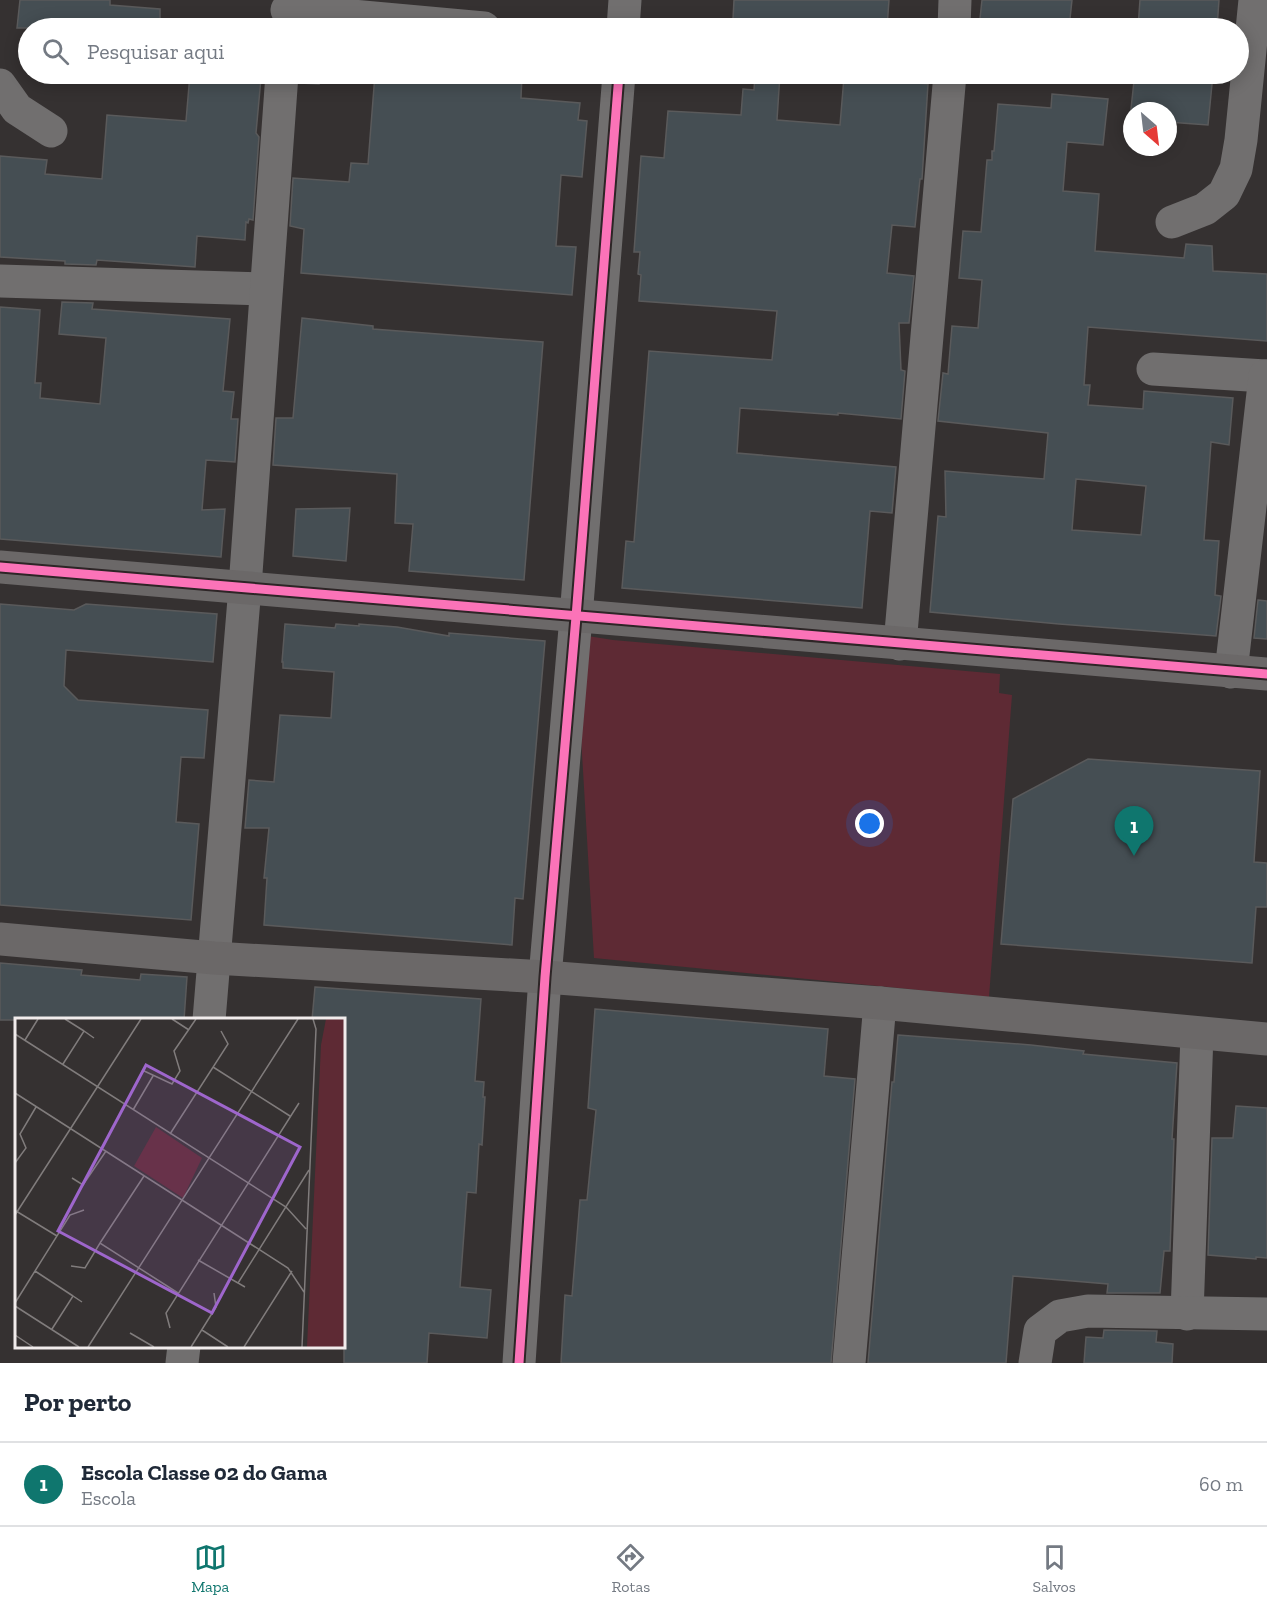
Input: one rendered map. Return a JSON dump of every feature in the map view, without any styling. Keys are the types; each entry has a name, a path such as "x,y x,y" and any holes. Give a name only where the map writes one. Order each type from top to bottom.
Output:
{"street":[{"path":"624,18 625,0"},
{"path":"954,18 955,0"},
{"path":"1249,60 1255,0"},
{"path":"287,13 353,18"},
{"path":"209,1018 245,587 281,84"},
{"path":"519,1363 545,976 618,84"},
{"path":"900,644 949,84"},
{"path":"1172,222 1205,209 1224,194 1236,169 1247,84"},
{"path":"0,85 17,109 51,131"},
{"path":"0,281 267,289"},
{"path":"1153,369 1266,376 1231,672"},
{"path":"0,567 1267,674"},
{"path":"0,939 214,958 545,976 880,1003 1267,1039"},
{"path":"849,1363 880,1003"},
{"path":"1187,1314 1197,1034"},
{"path":"1035,1363 1040,1331 1060,1316 1088,1311 1267,1314"},
{"path":"182,1363 184,1348"}],"shaded area":[{"path":"575,634 613,640 1000,674 999,693 1012,695 989,997 594,958"}],"building":[{"path":"20,0 110,0 110,5 160,9 160,18 18,18"},
{"path":"734,0 889,0 888,18 733,18"},
{"path":"982,0 1072,0 1070,18 980,18"},
{"path":"1140,0 1219,0 1218,18 1139,18"},
{"path":"189,84 260,84 253,220 249,219 248,223 246,222 245,240 197,236 195,267 97,260 96,265 65,264 65,261 0,257 0,156 47,160 45,174 102,179 107,115 186,121"},
{"path":"374,84 522,84 521,98 580,103 578,120 587,121 582,177 561,175 556,246 576,247 572,295 301,273 304,229 290,226 293,178 349,182 351,163 368,164"},
{"path":"754,84 779,84 777,120 840,125 843,84 928,84 922,179 920,179 915,227 892,225 887,273 914,276 909,323 899,323 901,370 905,371 901,419 740,408 737,453 896,467 892,513 870,511 862,608 622,588 626,541 634,542 649,351 772,360 777,311 639,301 640,252 634,252 641,156 664,158 668,111 741,115 743,89 754,90"},
{"path":"1134,84 1212,84 1208,125 1177,123 1177,102 1132,102"},
{"path":"1052,94 1108,99 1103,145 1067,142 1063,191 1099,194 1095,251 1184,258 1186,244 1212,246 1213,271 1267,274 1267,341 1088,327 1084,385 1090,385 1088,405 1143,409 1144,391 1233,398 1229,445 1211,442 1204,540 1219,541 1215,595 1221,596 1216,636 930,612 938,516 946,517 945,471 1044,479 1048,433 938,421 943,373 948,374 952,326 978,328 982,280 959,278 963,231 981,232 987,160 992,160 992,151 994,151 998,104 1051,108","holes":["1076,479 1146,486 1141,535 1072,530"]},
{"path":"62,302 93,303 92,309 230,319 223,391 234,392 231,419 238,419 235,462 206,460 202,510 225,509 221,557 0,539 0,307 40,310 35,383 41,383 40,398 100,404 106,338 59,334"},
{"path":"302,318 373,326 373,329 543,342 524,580 409,571 413,524 395,523 397,474 273,465 276,418 293,418"},
{"path":"350,508 346,561 293,556 296,509"},
{"path":"1258,600 1267,601 1267,639 1254,638"},
{"path":"0,604 74,610 86,604 217,614 213,662 66,650 64,686 78,700 208,710 204,758 181,757 176,822 199,824 191,920 0,905"},
{"path":"285,624 335,628 336,624 359,626 359,624 397,627 449,636 449,633 545,641 523,899 515,898 512,945 264,925 267,878 264,878 269,828 245,828 249,780 274,782 280,715 331,718 334,672 283,668"},
{"path":"1088,759 1260,771 1254,862 1267,863 1267,907 1256,907 1252,963 1001,944 1013,799"},
{"path":"0,963 82,970 81,975 140,980 141,974 187,977 184,1018 15,1018 15,1020 0,1020"},
{"path":"315,987 481,999 475,1081 484,1082 482,1145 479,1144 476,1193 467,1192 460,1287 491,1290 487,1338 429,1333 427,1363 344,1363 345,1018 312,1018"},
{"path":"595,1009 828,1029 824,1076 855,1079 831,1363 561,1363 565,1295 572,1296 580,1200 587,1200 596,1110 588,1108"},
{"path":"898,1035 1031,1045 1084,1051 1083,1054 1177,1063 1172,1139 1174,1139 1170,1251 1164,1251 1160,1293 1107,1293 1108,1284 1013,1276 1006,1363 868,1363"},
{"path":"1236,1106 1267,1108 1267,1258 1208,1255 1212,1138 1233,1138"},
{"path":"1104,1330 1157,1331 1156,1342 1173,1344 1172,1363 1084,1363 1086,1337 1103,1338"}],"cycle path":[{"path":"519,1363 545,977 618,84"},
{"path":"0,567 1267,674"}],"place":[{"name":"Escola Classe 02 do Gama","path":"1134,856"}]}
